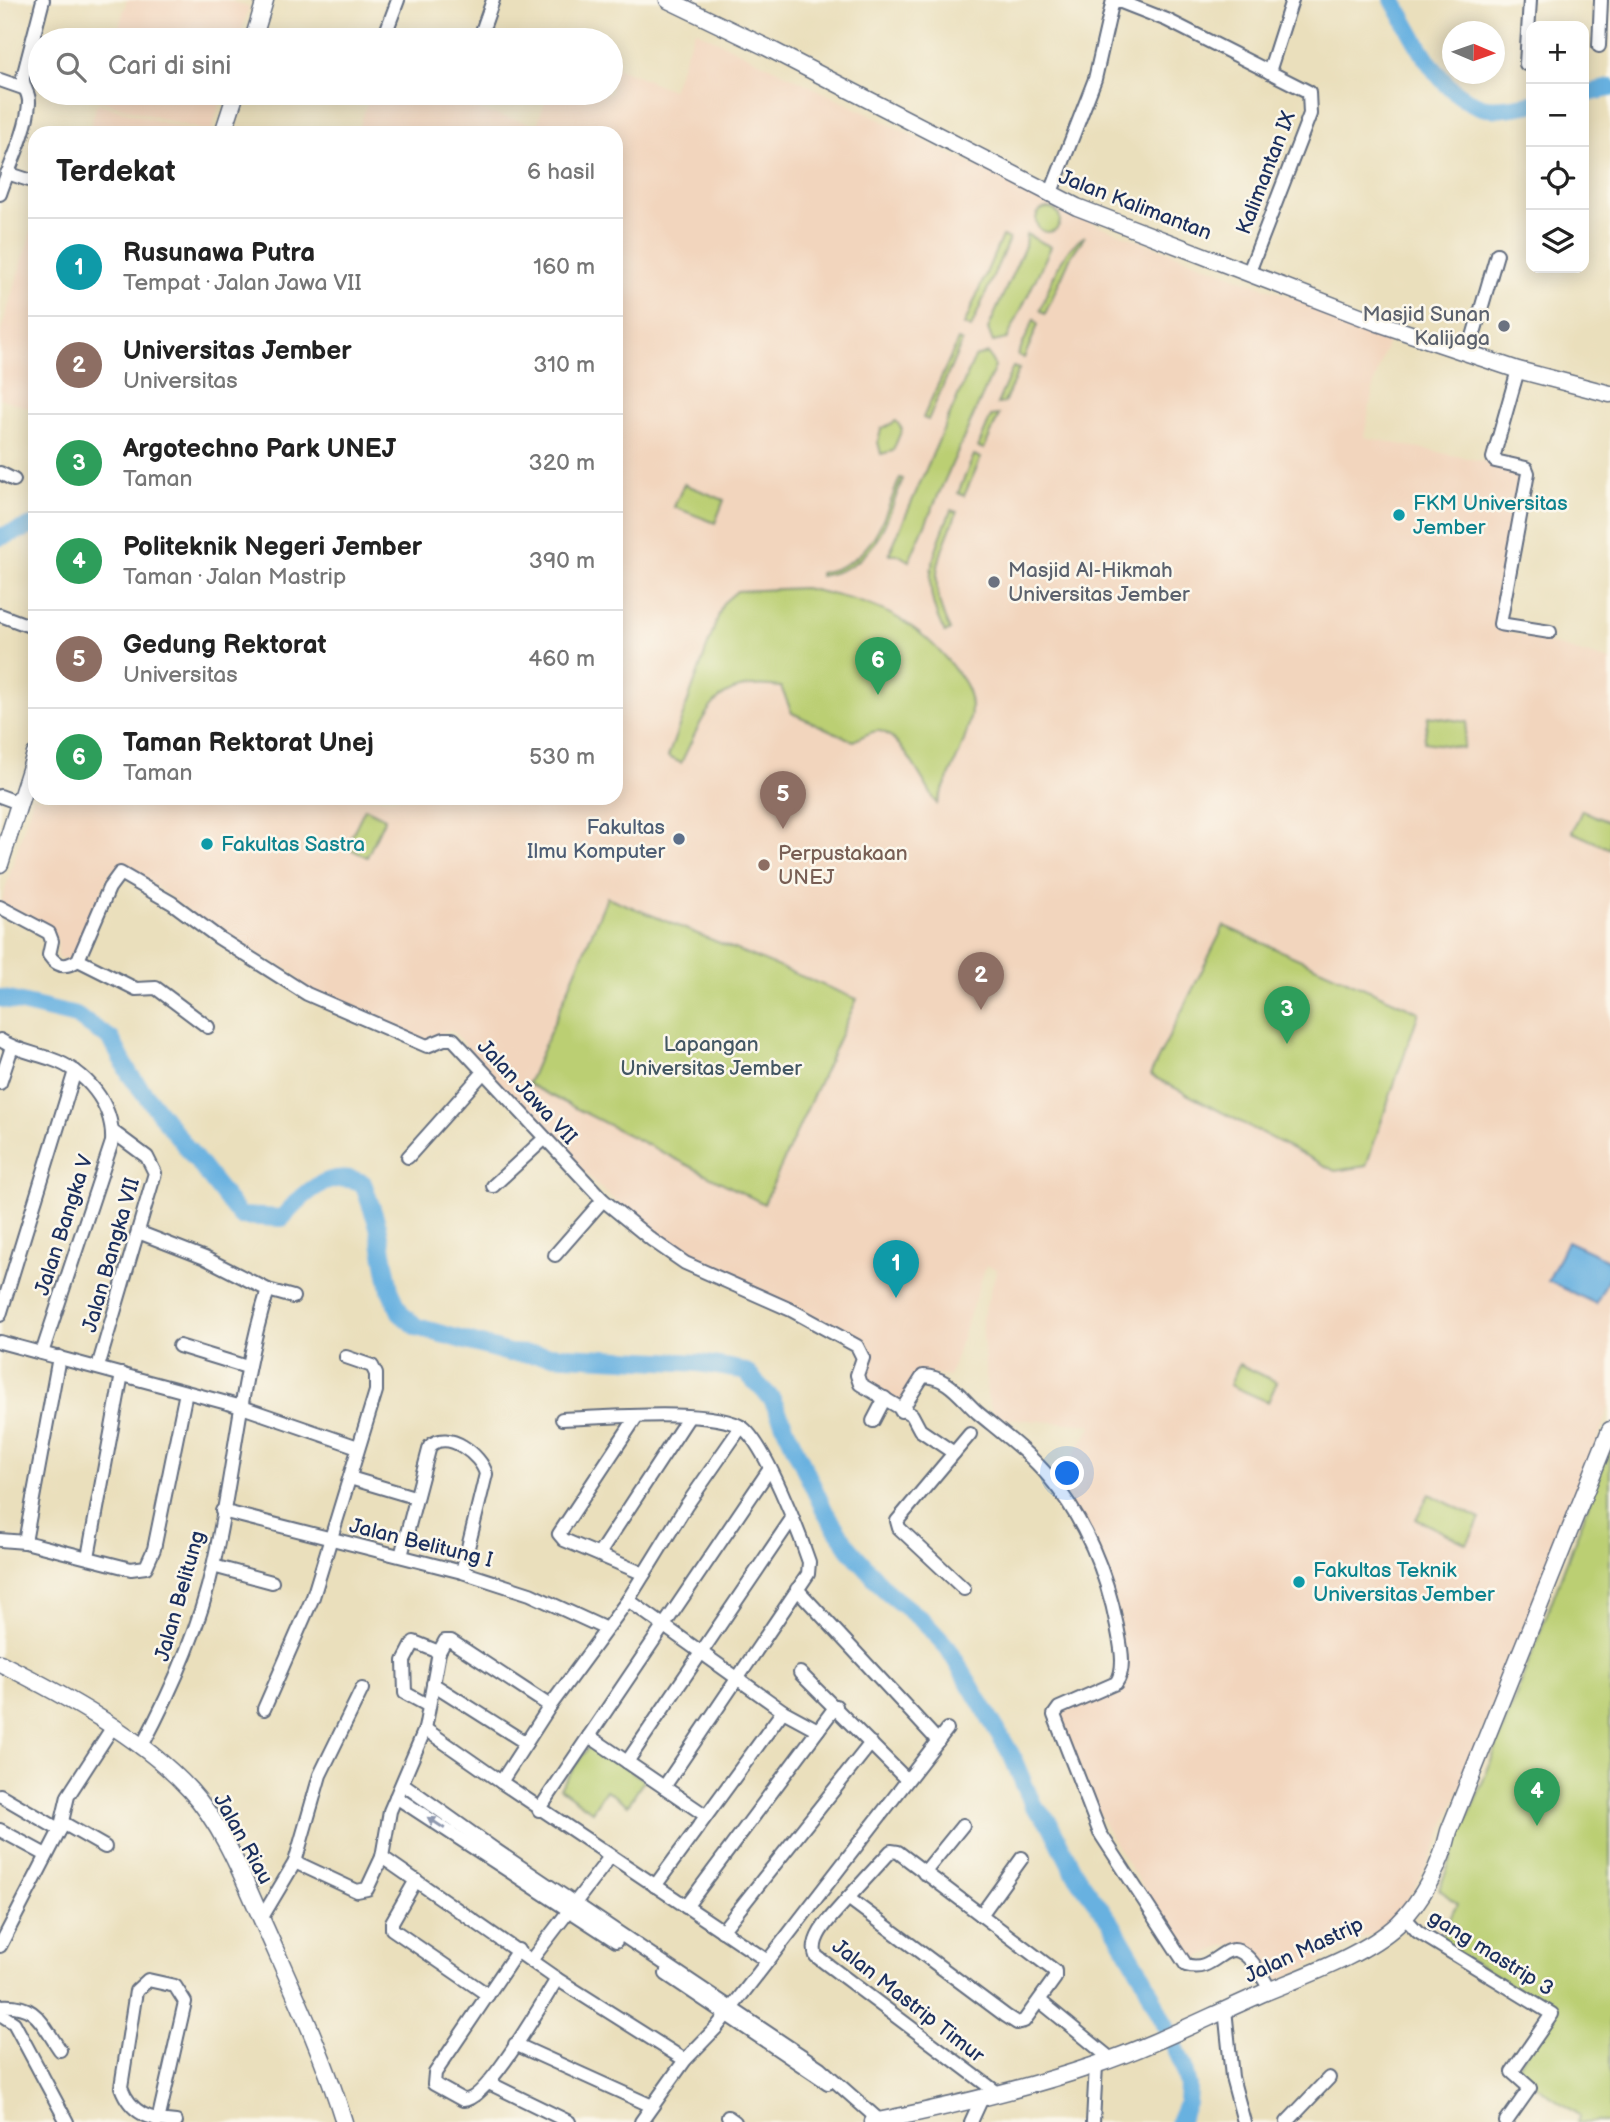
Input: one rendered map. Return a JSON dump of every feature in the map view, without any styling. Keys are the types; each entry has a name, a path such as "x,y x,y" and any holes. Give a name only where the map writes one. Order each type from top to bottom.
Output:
{"main road":[{"path":"257,28 265,0"},
{"name":"Jalan Kalimantan","path":"670,0 1050,195 1378,323 1518,370 1610,394"},
{"path":"225,126 232,105"},
{"path":"1,855 28,775"},
{"name":"Jalan Mastrip","path":"876,2121 999,2094 1136,2050 1225,2009 1267,1985 1363,1948 1404,1917 1445,1848 1449,1831 1610,1430"},
{"name":"Jalan Riau","path":"0,1663 112,1728 141,1748 201,1802 261,1919 323,2061 344,2122"}],"street":[{"path":"36,28 43,0"},
{"path":"388,28 398,0"},
{"path":"483,28 493,0"},
{"path":"1050,195 1095,79 1115,0"},
{"name":"Kalimantan IX","path":"1115,0 1167,20 1310,92 1312,108 1249,272"},
{"path":"1269,72 1292,0"},
{"path":"1529,21 1530,0"},
{"path":"1599,46 1601,0"},
{"path":"23,88 28,57"},
{"path":"0,80 23,88 28,94"},
{"path":"0,194 29,105"},
{"path":"7,173 28,180"},
{"path":"1468,354 1497,254"},
{"path":"1518,370 1493,458 1495,461 1526,468 1528,473 1500,623 1502,627 1550,632"},
{"path":"0,473 14,480"},
{"path":"0,615 28,625"},
{"path":"0,796 19,803"},
{"name":"Jalan Jawa VII","path":"78,960 109,888 120,873 172,902 219,938 307,994 427,1046 444,1039 453,1039 603,1200 685,1263 791,1310 857,1346 863,1358 858,1372 859,1382 901,1411 912,1415 920,1430 954,1452"},
{"path":"0,906 49,933 52,941 49,955 54,963 63,966 78,960 136,989 156,988 208,1027"},
{"path":"0,1040 12,1047 54,1060 75,1071 0,1315"},
{"path":"0,1083 12,1047"},
{"name":"Jalan Bangka V","path":"43,1353 111,1142 112,1131 107,1108 93,1087 75,1071"},
{"path":"408,1157 483,1073"},
{"name":"Jalan Bangka VII","path":"98,1367 153,1186 154,1168 147,1157 112,1131"},
{"path":"493,1186 544,1139"},
{"path":"555,1255 603,1200"},
{"path":"138,1232 205,1258 268,1290 293,1297"},
{"name":"Jalan Belitung","path":"141,1748 173,1688 213,1566 247,1367 268,1290"},
{"path":"0,1342 242,1407 358,1447"},
{"path":"179,1346 247,1367"},
{"path":"25,1542 59,1357"},
{"path":"264,1709 313,1597 376,1391 376,1374 369,1363 346,1357"},
{"path":"88,1557 122,1374"},
{"path":"901,1411 923,1376 955,1386 964,1401 1049,1477 1066,1499 1096,1558 1113,1606 1122,1650 1120,1676 1116,1683 1059,1708 1054,1715 1100,1833 1186,1965 1195,1967 1230,1951 1250,1957 1267,1985"},
{"path":"0,1540 25,1542 131,1569 142,1569 150,1562 186,1392"},
{"path":"873,1421 885,1398"},
{"path":"638,1416 559,1534 564,1540 644,1574"},
{"path":"562,1419 638,1416 688,1418 730,1422 741,1427 754,1440 769,1470 810,1566 797,1590 664,1787"},
{"path":"599,1554 688,1418"},
{"path":"500,1782 604,1628 628,1600 741,1427"},
{"path":"964,1589 900,1528 897,1522 899,1515 970,1434"},
{"path":"401,1556 424,1464 435,1441 452,1441 483,1465 486,1482 462,1572"},
{"path":"539,1810 769,1470"},
{"path":"350,1478 414,1497"},
{"name":"Jalan Belitung I","path":"222,1511 462,1572 530,1594 604,1628"},
{"path":"627,1762 791,1520"},
{"path":"213,1566 272,1582"},
{"path":"797,1590 938,1741"},
{"path":"628,1600 783,1710 818,1730"},
{"path":"295,1862 363,1892 382,1857 396,1797 425,1729 439,1652 445,1641 452,1641 550,1706"},
{"path":"429,1706 405,1693 404,1661 414,1642 439,1652"},
{"path":"800,1673 907,1780"},
{"path":"433,1684 526,1744"},
{"path":"261,1919 295,1862 320,1775 362,1689"},
{"path":"686,1907 835,1706"},
{"path":"655,1886 705,1815 750,1759 783,1710"},
{"path":"0,1946 61,1827 68,1796 112,1728"},
{"path":"425,1729 539,1810 766,1960"},
{"path":"641,2122 685,2060 729,2011 947,1729"},
{"path":"589,1736 705,1815"},
{"path":"723,1931 871,1743"},
{"path":"403,1784 491,1854"},
{"path":"0,1796 105,1847"},
{"path":"396,1797 491,1854 796,2056 820,2068 876,2121"},
{"path":"924,1872 962,1825"},
{"path":"0,1830 46,1855"},
{"path":"889,1851 898,1852 1055,1971 1055,1978 1023,2022 1014,2021 848,1898 889,1851"},
{"path":"382,1857 532,1959 557,1979 685,2060"},
{"path":"532,1959 610,1857"},
{"path":"981,1915 1022,1858"},
{"path":"416,1880 393,1922 392,1929 488,1995"},
{"name":"Jalan Mastrip Timur","path":"848,1898 817,1937 814,1949 816,1956 999,2094"},
{"name":"gang mastrip 3","path":"1404,1917 1429,1939 1552,2014 1512,2072 1530,2088 1506,2122"},
{"path":"518,1950 433,2080 439,2087 466,2101 474,2098 489,2082 557,1979"},
{"path":"152,2121 185,2001 176,1986 148,1980 136,1991 120,2082 122,2091 137,2112 152,2121 176,2122"},
{"path":"1040,2001 1103,2062 1093,2122"},
{"path":"0,2006 24,2006 32,2010 60,2050"},
{"path":"1225,2009 1231,2077 1244,2122"},
{"path":"0,2014 14,2023 67,2122"},
{"path":"514,2044 652,2106"},
{"path":"1287,2122 1329,2078"},
{"path":"489,2082 569,2122"},
{"path":"971,2122 982,2098"}],"shaded area":[{"path":"127,0 226,0 249,7 243,28 119,28"},
{"path":"695,30 1097,225 1390,334 1374,384 1364,437 1525,470 1496,628 1610,661 1610,1405 1567,1523 1438,1843 1414,1891 1392,1920 1372,1934 1276,1982 1265,1962 1248,1948 1234,1944 1222,1946 1192,1961 1185,1954 1106,1829 1061,1724 1059,1713 1118,1686 1117,1606 1058,1479 1093,1425 1000,1418 993,1412 987,1396 982,1319 997,1269 986,1265 949,1377 922,1372 901,1404 860,1375 872,1351 798,1309 692,1261 654,1235 596,1184 506,1093 453,1031 445,1031 430,1045 304,989 294,973 216,932 130,867 119,866 110,873 77,953 70,960 58,958 57,940 1,903 31,805 623,805 623,126 359,126 367,105 458,105 537,125 544,105 623,105 623,70 672,90"},
{"path":"96,105 104,105 174,126 91,126"},
{"path":"114,105 219,105 213,126 187,126"},
{"path":"28,243 28,408 0,398 0,334"}],"green space":[{"path":"1048,208 1059,215 1060,220 1053,231 1048,232 1037,225 1036,220 1043,209"},
{"path":"1026,234 1051,247 1007,339 993,342 988,329 1025,246"},
{"path":"1002,236 1009,239 971,328 964,325"},
{"path":"1085,236 1071,256 1045,314 1040,310 1057,268 1076,242"},
{"path":"1034,319 1038,325 1024,358 1018,355"},
{"path":"958,340 962,342 928,420 923,418"},
{"path":"988,353 995,367 909,561 897,554 889,554 975,357"},
{"path":"1013,367 1019,369 1004,403 997,404"},
{"path":"999,415 984,449 978,447 991,416"},
{"path":"896,421 902,429 893,451 881,454 878,442 881,429"},
{"path":"974,455 981,458 964,496 958,493"},
{"path":"900,478 903,479 883,528 866,553 854,564 820,576 820,573 853,560 864,550 881,525"},
{"path":"684,484 724,500 715,523 674,507"},
{"path":"951,510 957,512 937,571 938,598 950,630 945,633 932,600 930,585 938,543"},
{"path":"804,588 865,604 900,619 933,644 964,683 971,701 970,719 963,744 937,804 904,750 887,734 876,731 853,741 792,713 781,687 758,685 741,687 727,693 715,702 706,714 681,763 668,757 723,603 737,591"},
{"path":"1428,716 1467,722 1463,748 1424,742"},
{"path":"365,808 385,818 367,857 346,847"},
{"path":"1582,810 1610,823 1610,849 1572,832"},
{"name":"Lapangan Universitas Jember","path":"607,897 857,999 764,1204 528,1084"},
{"path":"1224,926 1419,1012 1366,1166 1335,1171 1150,1075"},
{"path":"1239,1364 1277,1382 1268,1402 1230,1385"},
{"path":"1610,1448 1610,2122 1577,2122 1580,2116 1514,2071 1554,2013 1439,1941 1457,1904 1439,1889 1490,1764"},
{"path":"1429,1494 1480,1519 1467,1544 1416,1519"},
{"path":"591,1743 644,1780 628,1805 606,1790 592,1811 560,1788"}],"water":[{"path":"1567,1241 1610,1261 1610,1275 1596,1304 1548,1281"}],"waterway":[{"path":"1393,0 1419,47 1452,89 1466,100 1482,107 1506,108 1526,105"},
{"path":"1589,93 1610,88"},
{"path":"0,537 28,527"},
{"path":"0,998 76,1016 111,1039 130,1075 240,1216 282,1218 318,1185 339,1179 363,1183 378,1226 390,1290 401,1314 417,1327 509,1353 699,1363 746,1372 772,1399 825,1512 849,1548 889,1594 923,1621 948,1648 1011,1754 1033,1805 1050,1824 1074,1872 1112,1924 1143,1977 1183,2065 1188,2087 1187,2103 1179,2122"}],"place":[{"name":"Masjid Sunan Kalijaga","path":"1504,326"},
{"name":"FKM Universitas Jember","path":"1399,515"},
{"name":"Masjid Al-Hikmah Universitas Jember","path":"994,582"},
{"name":"Taman Rektorat Unej","path":"878,695"},
{"name":"Gedung Rektorat","path":"783,829"},
{"name":"Fakultas Ilmu Komputer","path":"679,839"},
{"name":"Fakultas Sastra","path":"207,844"},
{"name":"Perpustakaan UNEJ","path":"764,865"},
{"name":"Universitas Jember","path":"981,1010"},
{"name":"Argotechno Park UNEJ","path":"1287,1044"},
{"name":"Rusunawa Putra","path":"896,1298"},
{"name":"Fakultas Teknik Universitas Jember","path":"1299,1582"},
{"name":"Politeknik Negeri Jember","path":"1537,1826"}]}
